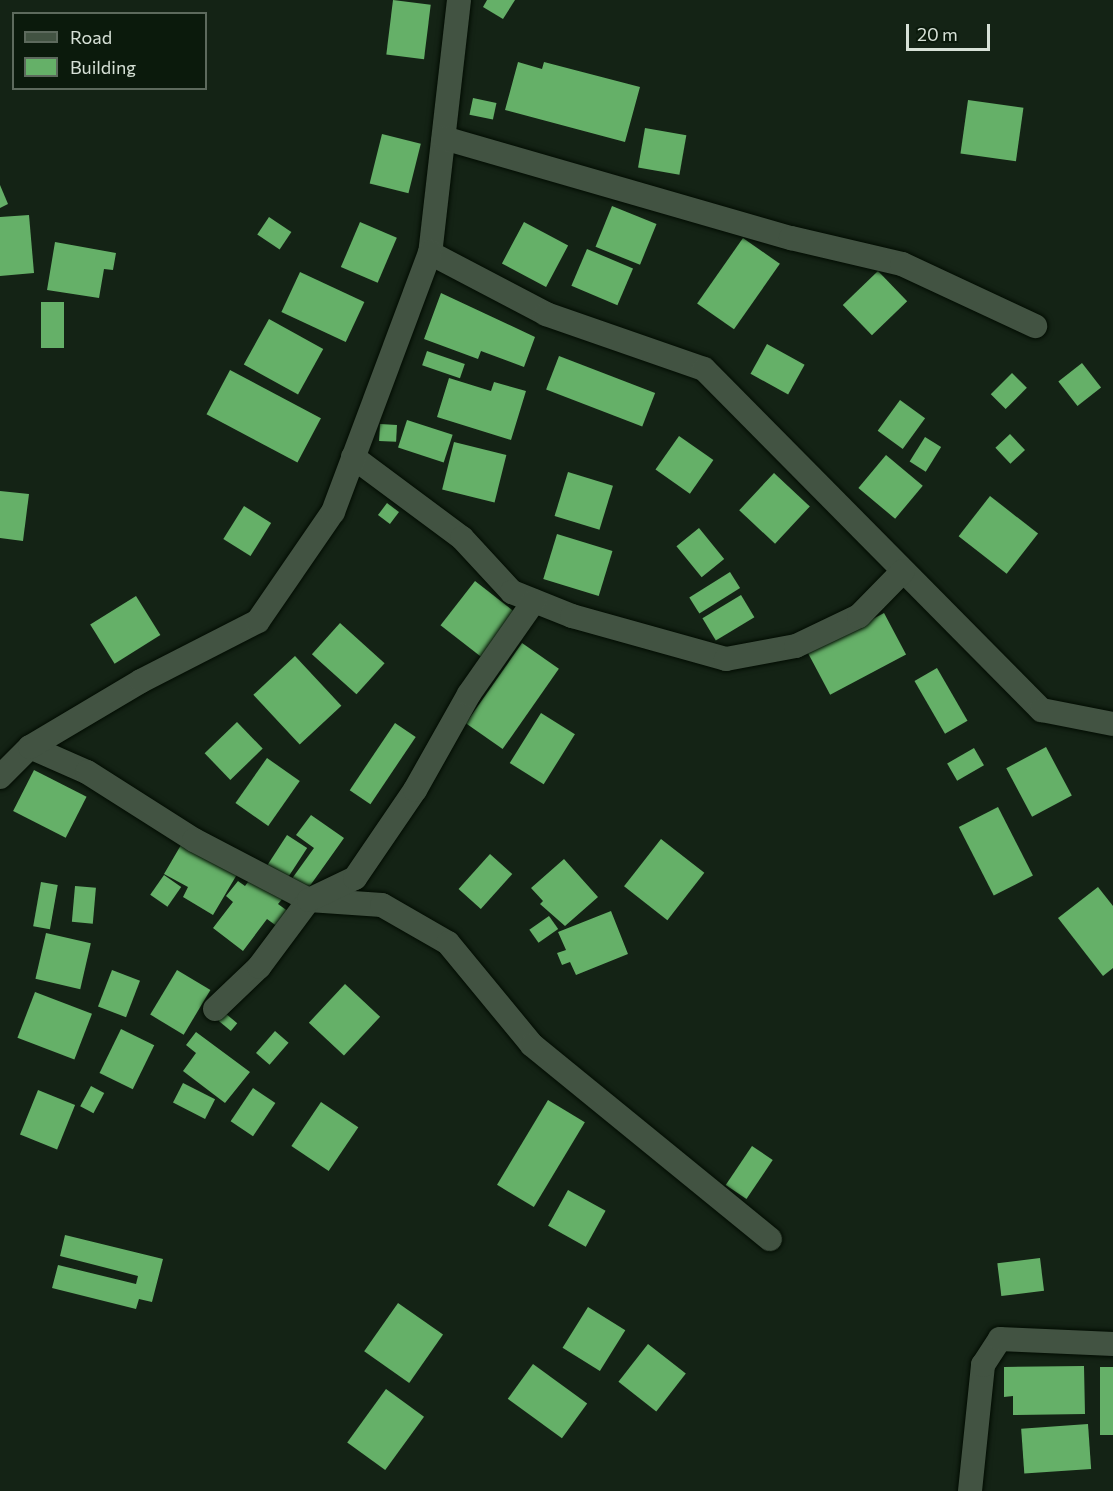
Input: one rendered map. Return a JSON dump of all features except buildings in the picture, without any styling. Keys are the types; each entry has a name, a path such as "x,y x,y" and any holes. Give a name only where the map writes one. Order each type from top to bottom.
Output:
{"street":[{"path":"0,777 30,747 141,681 258,621 333,512 430,252 459,0"},
{"path":"444,138 791,238 902,264 1035,326"},
{"path":"430,252 546,314 704,369 1042,710 1113,724"},
{"path":"353,457 462,538 512,592 534,601 726,659 796,646 859,616 903,571"},
{"path":"215,1009 259,967 309,900 355,879 415,790 469,694 534,601"},
{"path":"30,747 87,772 194,840 309,900 382,905 448,943 532,1045 770,1239"},
{"path":"970,1491 983,1365 1000,1339 1113,1344"}]}
